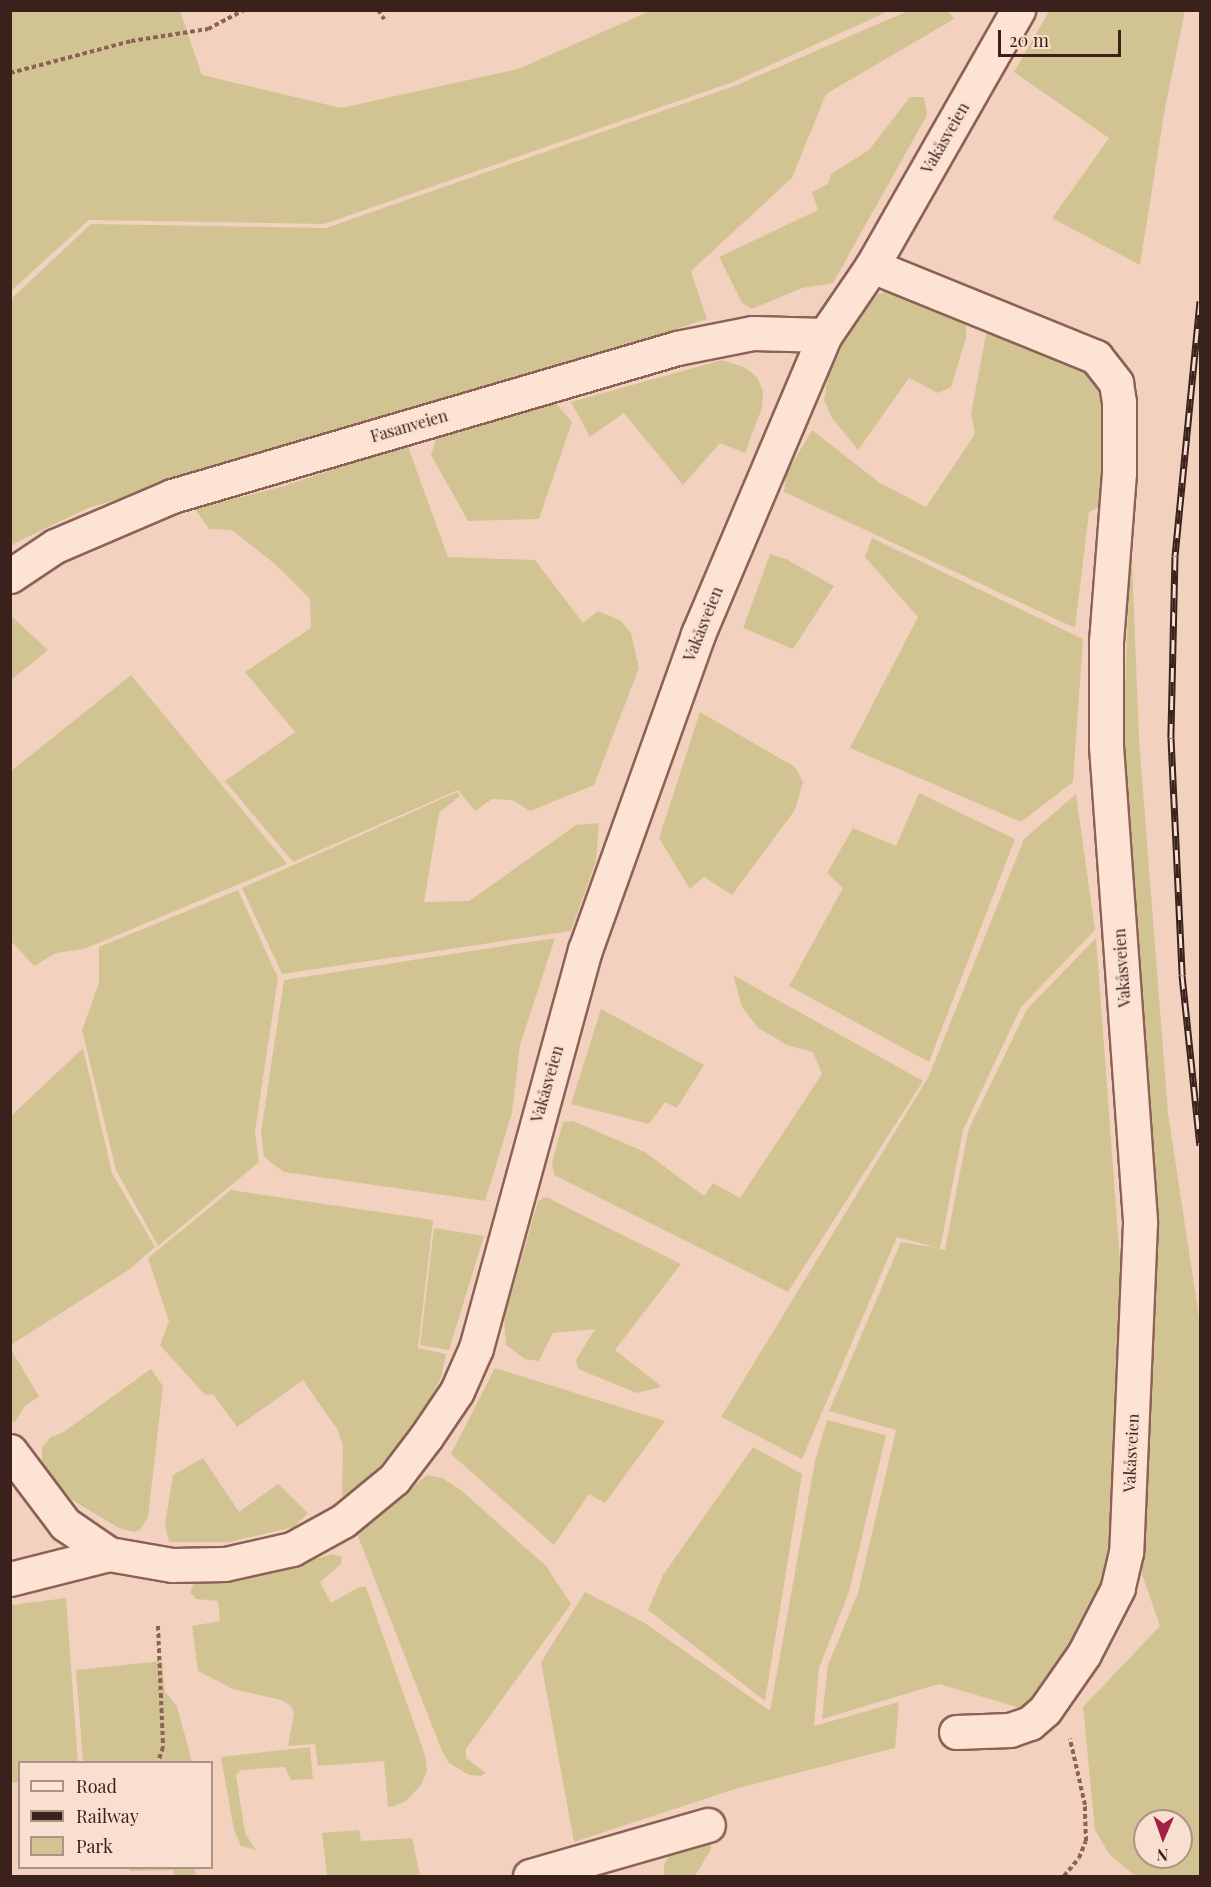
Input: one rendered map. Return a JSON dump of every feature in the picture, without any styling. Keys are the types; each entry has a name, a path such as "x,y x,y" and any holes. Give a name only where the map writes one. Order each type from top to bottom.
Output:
{"street":[{"name":"Vakåsveien","path":"10,1451 65,1524 109,1554 172,1565 225,1564 291,1549 343,1521 394,1479 457,1391 476,1348 585,950 698,634 825,334 872,266 1018,10"},
{"name":"Vakåsveien","path":"872,266 1040,331 1096,357 1116,383 1119,402 1119,473 1106,641 1106,746 1140,1223 1126,1552 1118,1588 1058,1696 1030,1723 1010,1730 956,1732"},
{"name":"Fasanveien","path":"10,576 66,541 153,502 677,348 753,333 825,334"},
{"path":"10,1579 109,1554"},
{"path":"531,1876 708,1825"}],"path":[{"path":"10,73 131,41 208,29 244,10"},
{"path":"378,10 384,19"},
{"path":"158,1626 163,1737 158,1761"},
{"path":"1058,1696 1078,1768 1086,1829 1086,1841 1079,1858 1064,1876"}],"green space":[{"path":"11,10 180,11 202,75 341,108 518,69 650,11 889,11 733,82 324,224 89,220 11,291"},
{"path":"908,11 948,11 954,19 826,94 792,178 691,271 707,319 491,389 88,508 11,545 11,299 91,224 326,228 737,85"},
{"path":"1049,11 1185,11 1165,108 1140,265 1052,218 1109,138 1014,72"},
{"path":"910,97 924,97 927,115 833,283 802,288 752,309 742,303 719,257 818,210 812,192 828,184 831,174 869,150"},
{"path":"892,289 966,321 966,338 951,387 938,393 909,378 858,450 832,418 824,400 828,376 855,319 874,296"},
{"path":"987,329 1074,356 1107,392 1103,505 1089,512 1075,628 784,492 786,474 812,430 880,483 926,507 975,434 971,414"},
{"path":"722,360 744,367 757,377 763,391 762,408 745,453 720,443 683,485 624,413 590,437 571,402"},
{"path":"553,400 572,422 539,519 468,521 431,455 436,439"},
{"path":"407,444 448,557 535,560 583,623 598,611 621,621 631,633 639,668 594,785 530,811 512,800 492,799 475,811 458,790 293,862 225,781 295,732 245,672 311,628 310,599 275,564 232,530 209,529 195,509 284,486"},
{"path":"1131,535 1139,739 1168,1113 1200,1324 1200,1876 1135,1876 1109,1854 1095,1830 1083,1707 1160,1626 1142,1574 1148,1115 1123,740"},
{"path":"872,538 1083,639 1073,782 1021,822 850,748 918,617 865,557"},
{"path":"770,554 786,559 834,586 793,649 743,628"},
{"path":"11,616 48,650 10,680"},
{"path":"131,675 287,864 84,949 56,953 34,966 11,941 11,771"},
{"path":"700,712 795,767 803,782 795,810 732,895 704,877 690,889 659,838"},
{"path":"457,792 460,796 439,813 424,902 469,901 576,825 599,823 596,861 571,931 282,974 242,888"},
{"path":"919,793 1015,839 929,1062 789,986 843,888 827,873 853,828 896,846"},
{"path":"1076,794 1095,930 1021,1007 963,1130 940,1249 945,1250 968,1131 1027,1009 1096,938 1125,1328 1122,1414 1105,1574 1054,1718 939,1684 822,1719 828,1665 858,1593 896,1430 829,1411 901,1242 938,1248 897,1237 802,1459 721,1417 929,1076 1024,839"},
{"path":"238,890 278,978 255,1132 259,1162 158,1246 116,1170 82,1030 99,983 99,947"},
{"path":"555,938 520,1045 512,1113 485,1201 284,1172 264,1157 261,1132 284,980"},
{"path":"733,975 923,1081 788,1292 554,1175 552,1163 563,1122 573,1121 645,1152 704,1196 713,1183 740,1198 822,1074 813,1052 787,1045 758,1028 742,1007"},
{"path":"601,1009 704,1065 677,1108 665,1102 649,1124 571,1104"},
{"path":"83,1048 112,1173 155,1247 130,1269 11,1345 11,1116"},
{"path":"231,1190 433,1220 418,1348 446,1354 441,1377 429,1404 388,1457 365,1482 342,1497 343,1445 337,1429 303,1380 237,1427 213,1394 205,1395 160,1345 169,1321 148,1258"},
{"path":"546,1197 681,1264 615,1350 661,1386 637,1393 578,1369 576,1360 595,1329 553,1333 539,1361 525,1359 506,1345 504,1319 538,1201"},
{"path":"434,1228 484,1236 449,1350 420,1345"},
{"path":"10,1348 39,1396 25,1406 15,1422 11,1421"},
{"path":"495,1368 665,1421 605,1503 589,1494 554,1545 451,1454"},
{"path":"151,1369 163,1386 148,1517 140,1530 134,1532 119,1528 72,1500 42,1466 42,1447 51,1437 62,1433"},
{"path":"827,1420 886,1435 849,1592 819,1668 814,1726 899,1702 895,1748 738,1788 574,1842 541,1662 585,1592 645,1623 770,1711 815,1461"},
{"path":"753,1447 802,1474 765,1701 648,1610 663,1575"},
{"path":"203,1458 239,1512 278,1484 308,1513 294,1527 229,1542 169,1542 165,1525 173,1475"},
{"path":"427,1475 442,1478 462,1491 546,1566 571,1604 466,1749 466,1758 486,1773 481,1776 469,1775 449,1763 442,1751 355,1529 380,1515"},
{"path":"332,1554 342,1557 341,1564 320,1582 331,1603 359,1587 366,1587 425,1755 427,1771 421,1785 406,1801 394,1806 388,1807 384,1761 318,1766 315,1744 288,1746 294,1713 291,1706 281,1700 233,1689 198,1671 192,1626 220,1621 218,1601 196,1599 190,1592 194,1583 263,1575"},
{"path":"66,1598 78,1761 18,1761 18,1782 11,1783 11,1605"},
{"path":"162,1661 165,1692 177,1706 192,1761 83,1761 76,1670"},
{"path":"310,1747 313,1779 291,1780 285,1767 241,1770 236,1775 245,1833 256,1850 241,1846 234,1830 221,1757"},
{"path":"359,1830 361,1841 412,1838 420,1876 327,1876 322,1833"},
{"path":"711,1838 711,1849 695,1876 664,1876 664,1865 670,1854"},
{"path":"129,1869 195,1869 196,1876 174,1876 173,1870 130,1871"}],"railway":[{"path":"1200,301 1175,556 1171,738 1182,975 1200,1145"}]}
